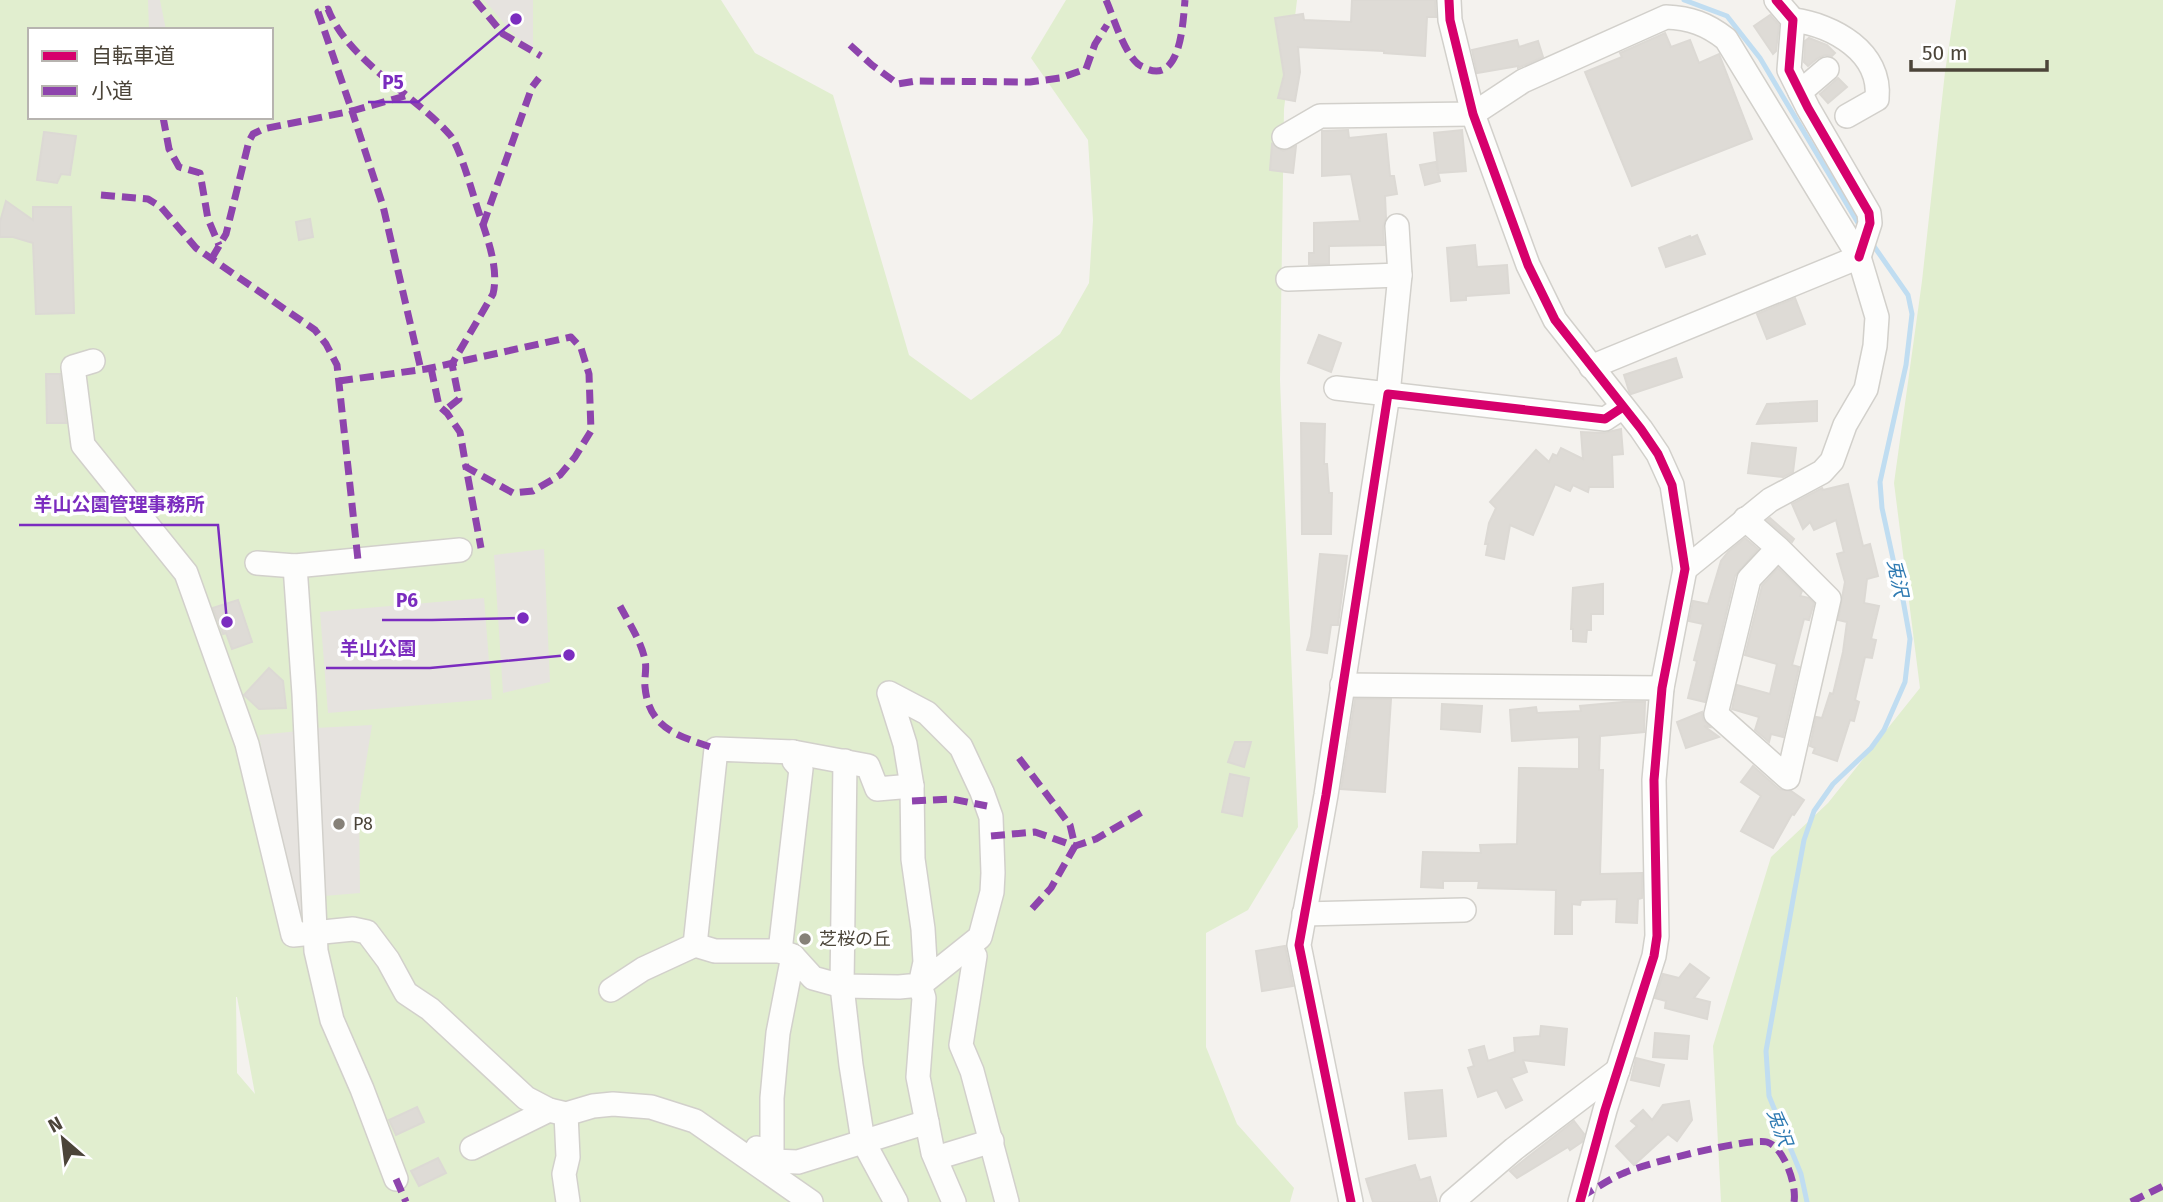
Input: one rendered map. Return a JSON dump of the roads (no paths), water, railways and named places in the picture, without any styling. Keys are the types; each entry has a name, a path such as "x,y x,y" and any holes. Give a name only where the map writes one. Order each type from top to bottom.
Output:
{"street":[{"path":"1449,0 1450,20 1473,114 1528,265 1555,320 1658,454 1672,485 1685,569 1662,688 1654,780 1657,936 1654,956 1580,1202"},
{"path":"1776,0 1793,20 1814,23 1855,45 1871,63 1878,89 1877,99 1847,116"},
{"path":"1284,137 1320,116 1473,114 1523,81 1666,17 1680,17 1704,24 1726,39 1859,257 1877,317 1875,346 1866,389 1845,425 1832,461 1822,472 1770,500 1685,569"},
{"path":"1793,20 1789,70 1869,213 1870,222 1859,257"},
{"path":"1800,92 1827,69"},
{"path":"1351,1202 1299,945 1326,795 1388,394 1400,275 1397,226"},
{"path":"1591,366 1859,257"},
{"path":"1288,279 1400,275"},
{"path":"93,361 73,367 83,445 186,573 247,744 293,935 353,929 367,932 388,960 406,993 430,1009 526,1098 558,1112"},
{"path":"1336,388 1605,419 1623,407"},
{"path":"1745,519 1779,548 1829,599 1788,778 1716,714 1749,579 1779,548"},
{"path":"257,564 295,566 460,550"},
{"path":"295,566 316,951 332,1020 396,1179"},
{"path":"1342,685 1662,688"},
{"path":"611,990 643,969 695,945 715,951 786,953 813,978 842,986 920,985 969,947 980,937 992,892 990,817 982,792 961,747 927,713 889,693 905,744 912,786 913,859 923,929 925,962 920,985 924,998 918,1077 936,1158 954,1202"},
{"path":"695,945 716,749 793,752 845,761 869,766 877,789 912,786"},
{"path":"772,1161 772,1098 801,769 794,761 793,752"},
{"path":"845,761 842,986 863,1141 896,1202"},
{"path":"1304,914 1464,910"},
{"path":"969,947 975,956 961,1045 972,1071 1007,1202"},
{"path":"1452,1202 1514,1149 1618,1070"},
{"path":"472,1148 558,1112 613,1104 650,1107 695,1121 811,1202"},
{"path":"558,1112 568,1157 564,1174 568,1202"},
{"path":"727,1143 742,1142 750,1145 772,1161 798,1162 927,1122"},
{"path":"936,1158 992,1141"}],"waterway":[{"name":"兎沢","path":"1684,0 1727,16 1760,58 1861,228"},
{"name":"兎沢","path":"1807,1202 1801,1174 1769,1096 1766,1051 1794,894 1804,840 1814,811 1833,784 1871,748 1884,730 1905,682 1910,639 1882,508 1880,482 1906,365 1912,314 1908,295 1871,242"}],"place":[{"name":"P5","path":"516,19"},
{"name":"P6","path":"523,618"},
{"name":"羊山公園管理事務所","path":"227,622"},
{"name":"羊山公園","path":"569,655"},
{"name":"P8","path":"339,824"},
{"name":"芝桜の丘","path":"805,939"}]}
